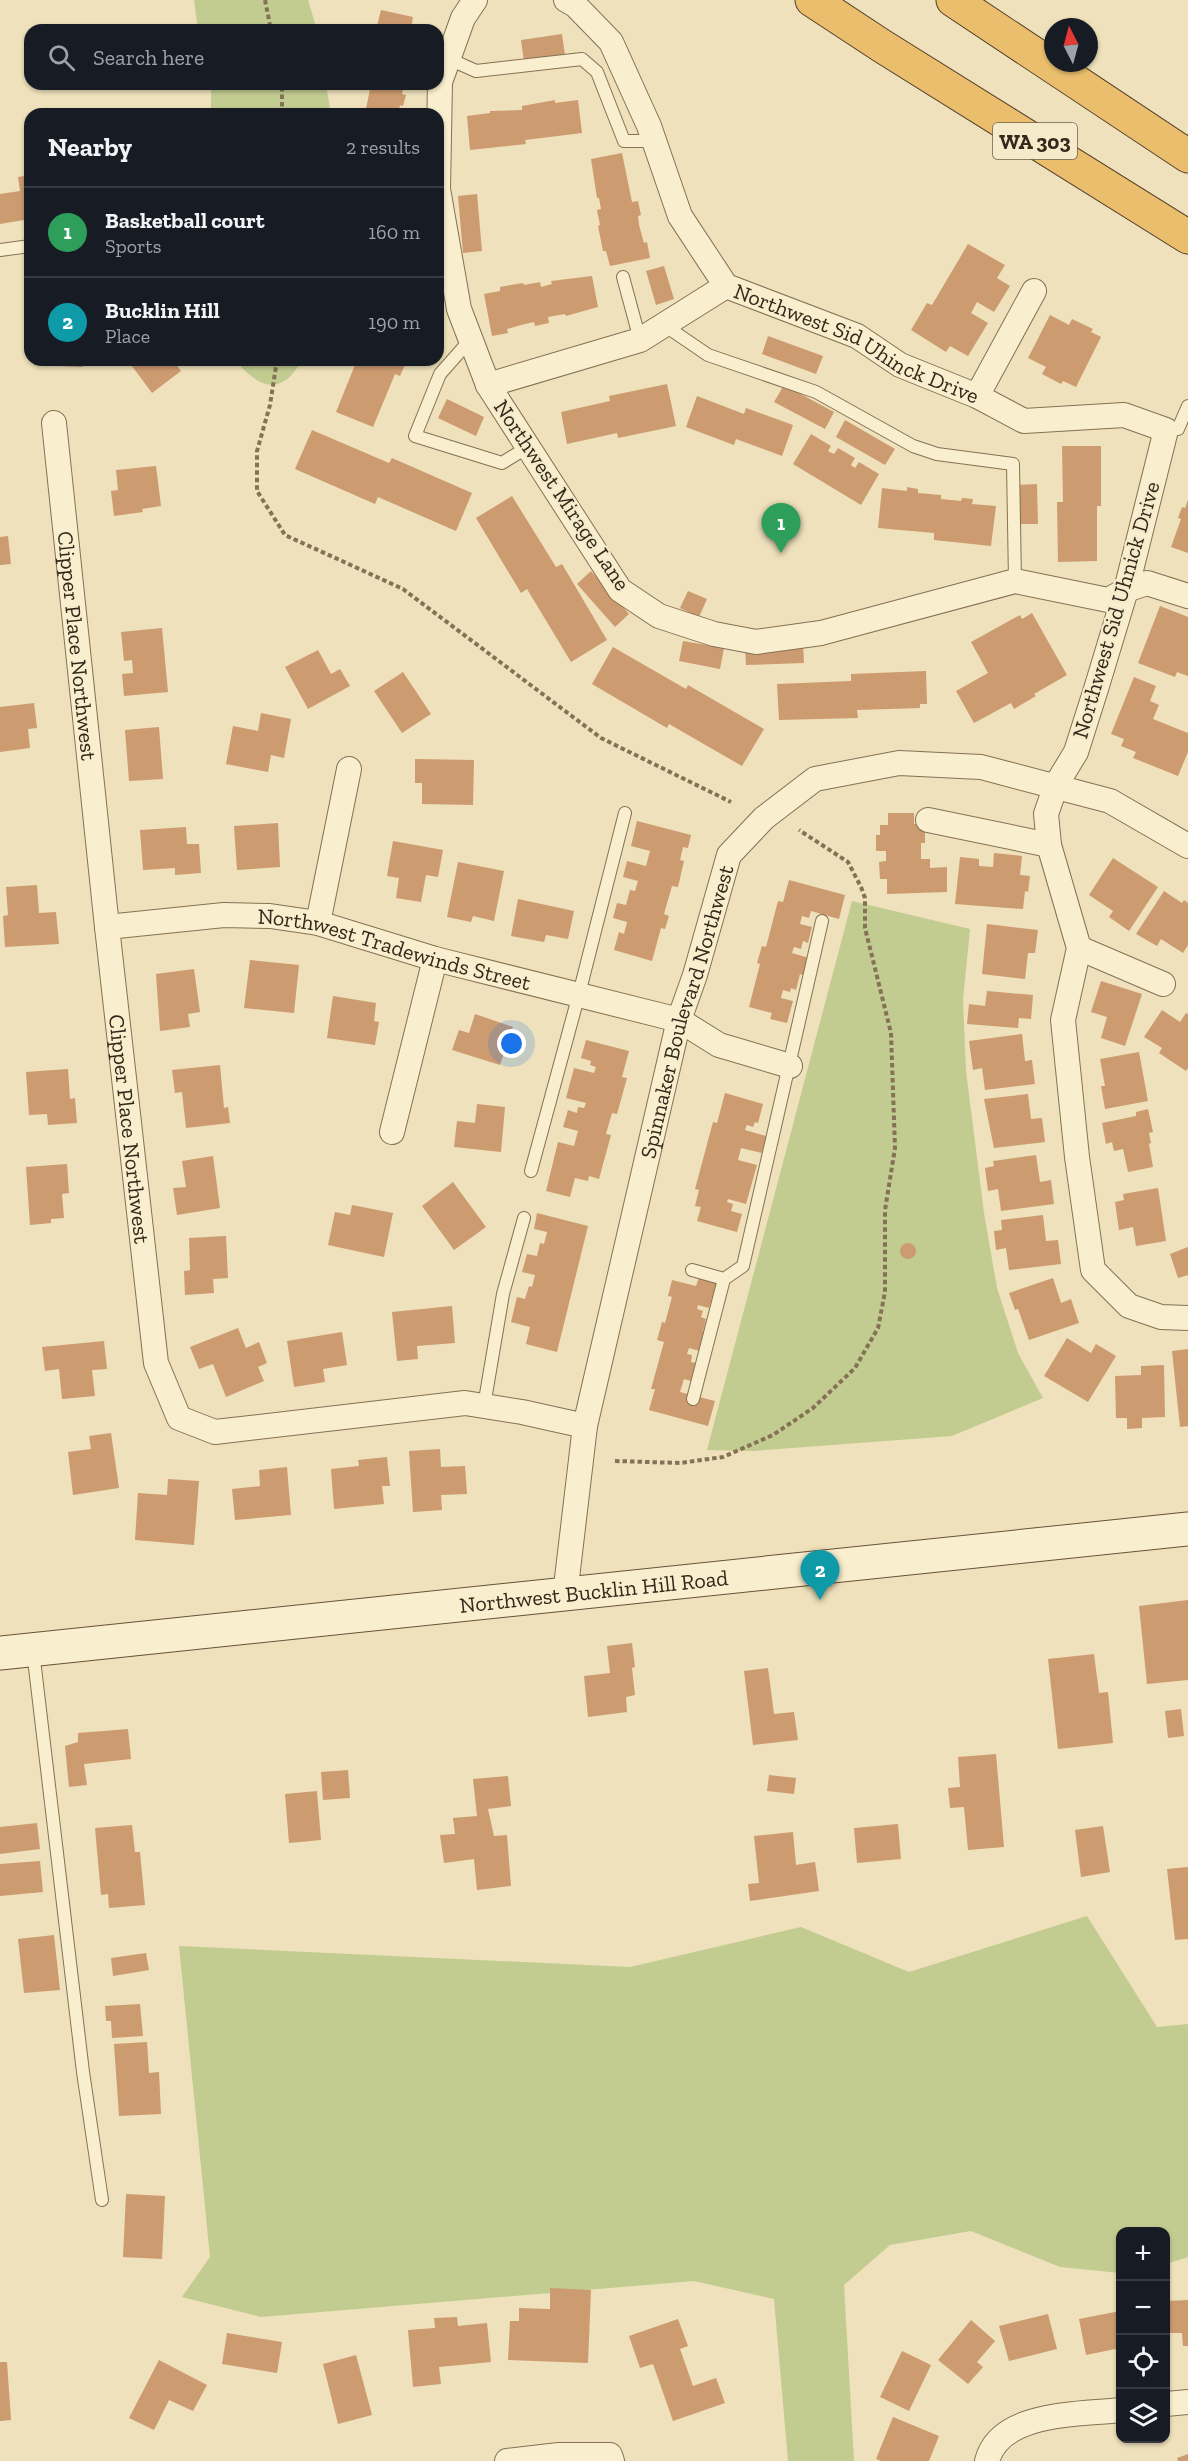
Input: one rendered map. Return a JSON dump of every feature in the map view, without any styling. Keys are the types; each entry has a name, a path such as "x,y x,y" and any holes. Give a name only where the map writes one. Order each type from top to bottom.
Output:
{"highway":[{"path":"792,0 882,46"},
{"name":"WA 303","path":"812,0 1188,237"},
{"name":"WA 303","path":"953,0 1188,156"}],"main road":[{"name":"Northwest Bucklin Hill Road","path":"0,1653 1188,1529"}],"street":[{"name":"Northwest Mirage Lane","path":"444,72 463,18 475,0"},
{"name":"Northwest Sid Uhinck Drive","path":"566,0 575,5 611,42 654,141 680,216 726,286 857,336 900,365 977,396 1024,421 1124,415 1166,430"},
{"name":"Northwest Mirage Lane","path":"440,90 440,108"},
{"name":"Northwest Mirage Lane","path":"444,223 459,309 488,385 620,590 659,616 714,634 756,642 821,633 1015,581 1107,600 1147,583 1188,596"},
{"path":"488,385 640,340 726,286"},
{"path":"977,396 1034,291"},
{"name":"Clipper Place Northwest","path":"54,423 106,927 156,1364 179,1418 215,1432 465,1403 585,1425"},
{"name":"Northwest Sid Uhnick Drive","path":"1079,948 1049,846 1046,814 1056,785 1076,752 1126,590 1166,430"},
{"name":"Spinnaker Boulevard Northwest","path":"564,1594 585,1425 679,1020 695,975 729,855 764,819 815,779 900,763 981,767 1056,785 1110,801 1188,846"},
{"path":"318,923 349,769"},
{"path":"928,819 1049,846"},
{"name":"Northwest Tradewinds Street","path":"106,927 225,915 270,916 318,923 435,959 679,1020 719,1045 790,1066"},
{"path":"1163,984 1079,948 1063,1020 1077,1157 1093,1269 1129,1306 1161,1317 1188,1318"},
{"path":"392,1132 435,959"},
{"path":"1170,2404 1188,2402"},
{"path":"987,2461 990,2450 1016,2426 1050,2416 1116,2410"},
{"path":"507,2461 559,2455 610,2456 612,2461"}],"lane":[{"path":"449,59 476,71 582,59 597,72 624,141 654,141"},
{"path":"0,250 24,247"},
{"path":"623,277 640,340"},
{"path":"664,325 708,355 816,392 913,446 937,454 1013,464 1015,581"},
{"path":"471,339 440,374 415,436 502,463 528,447"},
{"path":"1166,430 1178,429 1188,406"},
{"path":"531,1171 625,813"},
{"path":"693,1399 724,1279 743,1266 822,921"},
{"path":"484,1406 503,1294 524,1218"},
{"path":"692,1270 724,1279"},
{"path":"33,1649 81,2060 102,2200"}],"path":[{"path":"265,0 270,24"},
{"path":"282,90 282,108"},
{"path":"275,366 270,405 257,451 257,491 285,535 403,589 601,738 731,802"},
{"path":"615,1461 680,1463 723,1457 773,1435 813,1408 855,1368 878,1328 885,1292 885,1210 895,1148 891,1033 865,928 865,898 861,886 848,862 799,830"}],"green space":[{"path":"194,0 308,0 315,24 197,24"},
{"path":"211,90 327,90 330,108 211,108"},
{"path":"241,366 298,366 286,380 273,385 258,381"},
{"path":"852,901 970,929 963,1000 966,1071 984,1213 997,1288 1018,1353 1043,1398 952,1436 753,1451 707,1450"},
{"path":"1087,1916 1157,2027 1188,2024 1188,2257 1170,2263 1170,2227 1116,2227 1116,2273 1060,2267 971,2231 890,2245 844,2285 854,2461 788,2461 774,2299 694,2281 261,2317 182,2297 210,2257 179,1946 630,1967 801,1927 909,1972"}],"building":[{"path":"381,10 413,17 412,24 378,24"},
{"path":"562,34 565,55 524,61 521,40"},
{"path":"370,90 403,90 402,94 406,95 403,106 400,105 399,108 366,108"},
{"path":"555,100 555,103 578,100 582,133 525,140 526,144 470,150 467,116 490,113 490,111 522,110 522,106"},
{"path":"622,153 632,202 638,201 641,215 638,216 639,225 644,243 647,242 650,258 610,266 606,251 603,251 598,226 600,225 597,210 601,209 591,159"},
{"path":"24,176 24,220 0,224 0,194 20,191 18,177"},
{"path":"477,194 482,251 463,253 458,196"},
{"path":"968,244 1005,265 997,278 1010,286 994,312 977,302 971,313 988,323 968,356 950,346 946,352 911,330 927,303 932,305"},
{"path":"664,266 674,299 656,305 646,271"},
{"path":"592,276 598,307 566,316 565,314 548,317 549,323 535,326 534,322 525,324 507,329 508,333 492,336 484,294 500,291 500,287 523,283 524,285 540,282 541,287 552,284 551,281"},
{"path":"1050,315 1069,325 1072,319 1093,329 1091,332 1101,337 1076,387 1063,381 1061,384 1042,374 1046,367 1028,358"},
{"path":"768,336 823,356 816,374 762,354"},
{"path":"132,366 177,366 181,371 152,393"},
{"path":"355,366 404,366 400,376 395,374 373,427 336,412"},
{"path":"667,384 676,426 618,438 617,433 567,444 561,412 610,401 609,396"},
{"path":"784,385 834,412 825,429 774,402"},
{"path":"697,396 744,414 746,408 793,425 782,456 736,439 734,445 686,427"},
{"path":"447,399 484,417 476,436 438,418"},
{"path":"845,420 895,449 885,465 836,437"},
{"path":"312,430 389,463 392,458 472,493 456,531 378,497 375,504 295,469"},
{"path":"811,434 831,446 828,451 834,454 838,448 855,458 851,465 855,468 859,462 879,474 861,505 793,464"},
{"path":"1062,446 1101,446 1101,506 1097,506 1097,561 1058,562 1057,502 1063,502"},
{"path":"156,466 161,506 142,509 143,512 114,516 111,491 118,490 116,470"},
{"path":"1037,484 1038,524 1018,524 1017,485"},
{"path":"907,487 918,489 918,493 941,495 941,499 961,501 962,498 973,499 972,504 996,506 991,546 934,540 934,533 878,528 882,488 907,491"},
{"path":"512,496 556,567 562,564 607,640 571,662 527,589 521,593 476,518"},
{"path":"1188,500 1188,553 1171,547 1181,519 1178,518 1182,507 1185,508"},
{"path":"8,536 11,564 0,565 0,537"},
{"path":"591,571 629,614 615,627 577,584"},
{"path":"688,591 707,599 699,617 680,608"},
{"path":"1160,606 1188,617 1188,676 1177,672 1175,677 1138,663"},
{"path":"1032,613 1067,675 1034,694 1036,696 1014,709 1011,703 974,723 956,691 988,673 971,642 1020,615 1022,619"},
{"path":"162,628 168,692 124,696 122,674 133,673 132,660 124,661 121,632"},
{"path":"683,641 724,648 720,669 679,661"},
{"path":"803,643 804,663 746,665 745,646"},
{"path":"613,647 686,689 688,685 764,729 742,766 669,724 667,728 592,684"},
{"path":"318,650 331,674 340,669 350,686 308,709 285,667"},
{"path":"926,671 927,704 920,704 920,708 857,710 858,718 779,720 777,684 851,681 851,674"},
{"path":"403,672 431,714 402,733 374,691"},
{"path":"1134,677 1156,686 1150,701 1159,705 1153,719 1188,733 1188,752 1178,776 1133,758 1136,752 1121,746 1124,739 1111,734"},
{"path":"34,703 37,728 28,729 30,748 0,752 0,707"},
{"path":"261,713 291,719 284,758 271,755 268,772 226,764 233,726 258,731"},
{"path":"159,727 163,779 129,781 125,730"},
{"path":"415,759 474,760 473,805 422,804 422,783 415,783"},
{"path":"888,813 914,813 914,824 925,824 925,843 921,843 921,859 930,859 930,868 947,867 947,892 887,894 887,879 880,879 879,862 886,861 886,851 876,851 876,835 880,835 880,825 888,825"},
{"path":"637,821 691,835 688,848 683,847 680,860 684,861 678,887 672,886 664,914 669,916 665,929 661,928 652,961 614,950 619,932 624,934 627,922 613,918 617,903 626,905 630,890 635,891 638,881 623,877 627,861 646,866 650,851 631,846"},
{"path":"278,823 280,867 237,870 234,826"},
{"path":"186,827 187,844 199,844 201,873 175,875 175,868 143,870 140,830"},
{"path":"393,841 443,850 438,877 426,875 421,902 396,898 399,878 387,876"},
{"path":"994,853 1022,856 1020,875 1030,876 1023,909 955,904 960,857 979,859 979,866 993,867"},
{"path":"1113,858 1158,887 1129,931 1109,917 1113,911 1089,895"},
{"path":"458,862 504,871 494,921 473,916 471,922 447,917"},
{"path":"789,880 845,895 839,919 811,911 809,918 802,916 800,924 812,927 808,943 803,941 801,949 794,947 792,953 809,958 805,976 800,974 796,990 791,988 790,992 783,990 781,998 793,1001 787,1023 770,1019 772,1013 749,1007 762,946 766,947 778,901 783,902"},
{"path":"37,885 39,913 56,912 59,944 5,947 3,916 8,915 6,887"},
{"path":"1164,891 1182,903 1184,900 1188,903 1188,945 1183,953 1161,939 1157,946 1136,934"},
{"path":"518,899 574,911 568,939 546,935 544,942 511,936"},
{"path":"987,924 1038,930 1035,953 1028,953 1025,979 982,974"},
{"path":"250,960 299,965 294,1013 244,1008"},
{"path":"194,969 200,1012 188,1014 190,1027 160,1031 156,974"},
{"path":"1101,981 1142,994 1125,1046 1101,1038 1107,1017 1091,1012"},
{"path":"987,991 1033,995 1031,1019 1019,1018 1018,1028 967,1024 969,1004 985,1006"},
{"path":"333,996 376,1003 374,1021 379,1022 375,1045 327,1038"},
{"path":"1162,1010 1180,1022 1186,1013 1188,1014 1188,1068 1186,1071 1159,1053 1162,1048 1144,1037"},
{"path":"475,1014 513,1027 500,1065 452,1050 459,1030 469,1033"},
{"path":"1022,1034 1025,1061 1032,1060 1035,1084 985,1090 982,1068 973,1070 969,1041"},
{"path":"586,1040 629,1051 622,1077 627,1078 617,1114 612,1113 606,1134 611,1135 599,1179 589,1176 588,1181 575,1178 570,1197 546,1191 558,1142 574,1146 578,1131 563,1127 568,1110 577,1113 578,1107 584,1108 586,1103 566,1098 574,1068 594,1073 596,1067 590,1065 591,1061 581,1058"},
{"path":"1139,1052 1148,1101 1105,1109 1101,1086 1105,1086 1100,1059"},
{"path":"220,1065 224,1108 228,1107 230,1123 186,1128 182,1092 175,1093 172,1070"},
{"path":"68,1069 70,1099 75,1098 77,1123 48,1125 47,1114 29,1115 26,1072"},
{"path":"725,1093 763,1104 758,1123 755,1122 753,1127 747,1125 745,1130 766,1136 762,1153 741,1148 738,1160 757,1165 746,1204 728,1199 727,1202 733,1204 731,1211 742,1214 737,1232 697,1221 701,1207 695,1206 699,1190 695,1189 713,1122 717,1123"},
{"path":"1028,1094 1031,1119 1042,1118 1045,1142 994,1148 984,1099"},
{"path":"477,1104 505,1107 501,1152 454,1147 457,1121 475,1123"},
{"path":"1148,1109 1153,1132 1149,1133 1151,1143 1149,1144 1153,1167 1128,1172 1123,1149 1114,1151 1112,1142 1106,1144 1102,1123 1136,1116 1136,1112"},
{"path":"1036,1155 1040,1182 1051,1180 1054,1204 1001,1211 998,1189 988,1191 985,1168 994,1166 993,1161"},
{"path":"213,1156 220,1208 177,1215 173,1188 186,1187 182,1161"},
{"path":"67,1164 69,1193 62,1194 64,1218 51,1219 51,1223 30,1225 26,1167"},
{"path":"453,1182 486,1227 454,1250 422,1206"},
{"path":"1158,1188 1166,1241 1136,1246 1133,1227 1119,1230 1115,1202 1124,1200 1123,1194"},
{"path":"352,1205 393,1213 384,1257 328,1245 335,1212 350,1215"},
{"path":"537,1213 588,1226 557,1352 526,1344 530,1327 511,1322 517,1297 525,1299 529,1286 532,1287 535,1275 522,1272 527,1254 537,1256 540,1243 544,1244 547,1232 534,1229"},
{"path":"1043,1215 1046,1241 1058,1240 1061,1264 1009,1270 1006,1248 996,1250 994,1231 1002,1230 1001,1220"},
{"path":"226,1236 228,1278 213,1279 214,1293 185,1295 184,1271 190,1270 189,1238"},
{"path":"908,1243 914,1245 916,1251 914,1257 908,1259 902,1257 900,1251 902,1245"},
{"path":"1188,1247 1188,1275 1178,1278 1170,1254"},
{"path":"699,1277 717,1282 709,1308 698,1305 697,1309 703,1311 701,1317 706,1319 703,1332 708,1334 703,1352 689,1348 687,1354 692,1355 691,1362 696,1363 691,1381 684,1379 680,1392 715,1401 708,1426 649,1410 655,1389 651,1389 664,1342 657,1340 662,1322 665,1323 672,1297 668,1296 672,1280 696,1286"},
{"path":"1053,1278 1061,1303 1071,1299 1079,1323 1029,1340 1018,1309 1015,1310 1009,1293"},
{"path":"452,1306 455,1343 417,1346 418,1359 397,1361 392,1312"},
{"path":"238,1328 246,1348 259,1342 267,1363 258,1367 264,1381 226,1397 213,1364 199,1369 190,1347"},
{"path":"342,1332 347,1365 323,1369 325,1382 294,1387 287,1341"},
{"path":"1067,1338 1091,1353 1096,1344 1116,1356 1088,1402 1044,1376"},
{"path":"104,1341 107,1369 92,1370 95,1396 62,1399 59,1369 45,1371 42,1347"},
{"path":"1188,1349 1188,1426 1180,1427 1172,1351"},
{"path":"1164,1365 1165,1417 1142,1418 1142,1428 1127,1429 1127,1418 1116,1418 1115,1376 1141,1375 1141,1366"},
{"path":"111,1433 119,1488 73,1495 68,1452 91,1449 89,1436"},
{"path":"440,1449 441,1467 465,1466 467,1494 441,1495 442,1510 413,1512 409,1451"},
{"path":"387,1457 390,1486 382,1486 384,1504 334,1509 331,1469 359,1466 358,1460"},
{"path":"287,1467 291,1515 235,1520 232,1489 260,1486 259,1470"},
{"path":"168,1479 199,1481 194,1545 135,1540 138,1493 167,1495"},
{"path":"1188,1600 1188,1680 1147,1684 1139,1606"},
{"path":"632,1643 635,1695 626,1697 627,1712 588,1717 584,1676 610,1673 607,1646"},
{"path":"1094,1654 1099,1693 1108,1692 1113,1743 1058,1749 1048,1659"},
{"path":"768,1668 774,1714 794,1712 798,1740 753,1745 744,1671"},
{"path":"1181,1709 1184,1736 1168,1738 1165,1711"},
{"path":"128,1729 131,1759 84,1764 87,1785 69,1787 65,1746 78,1742 78,1733"},
{"path":"996,1754 1004,1847 968,1850 964,1807 950,1808 948,1788 960,1787 958,1757"},
{"path":"348,1770 350,1798 323,1800 321,1772"},
{"path":"769,1775 796,1778 794,1794 767,1791"},
{"path":"508,1776 511,1806 488,1809 494,1836 507,1835 511,1886 477,1890 474,1859 444,1863 440,1835 455,1834 453,1818 477,1816 473,1779"},
{"path":"317,1791 321,1840 289,1843 285,1794"},
{"path":"37,1823 40,1849 0,1854 0,1827"},
{"path":"898,1824 901,1859 857,1863 854,1828"},
{"path":"132,1825 135,1852 140,1852 145,1905 109,1908 108,1894 101,1895 95,1828"},
{"path":"1103,1826 1110,1872 1081,1877 1075,1830"},
{"path":"793,1832 796,1865 815,1862 819,1891 750,1901 748,1884 759,1883 754,1836"},
{"path":"40,1861 43,1892 0,1896 0,1864"},
{"path":"1188,1867 1188,1939 1175,1940 1167,1869"},
{"path":"54,1935 60,1990 24,1993 18,1939"},
{"path":"146,1953 149,1970 113,1976 111,1958"},
{"path":"140,2004 143,2036 112,2038 111,2021 106,2021 105,2006"},
{"path":"147,2042 149,2073 159,2072 161,2114 119,2116 114,2044"},
{"path":"126,2194 165,2196 162,2259 123,2257"},
{"path":"550,2288 591,2290 588,2363 508,2360 510,2321 519,2321 519,2308 550,2309"},
{"path":"1188,2300 1188,2346 1183,2346 1182,2333 1170,2333 1170,2301"},
{"path":"1116,2312 1116,2349 1086,2355 1079,2319"},
{"path":"1048,2314 1057,2349 1009,2361 999,2326"},
{"path":"457,2317 458,2326 487,2323 491,2362 439,2367 441,2384 413,2387 408,2330 435,2328 434,2318"},
{"path":"678,2319 688,2346 680,2349 693,2386 716,2378 725,2403 673,2421 653,2364 640,2368 629,2336"},
{"path":"971,2320 995,2341 977,2362 983,2367 968,2384 938,2360"},
{"path":"227,2333 282,2342 277,2373 222,2364"},
{"path":"902,2351 931,2365 909,2411 880,2397"},
{"path":"356,2355 372,2415 338,2424 323,2364"},
{"path":"159,2360 207,2385 193,2411 169,2400 154,2430 129,2418"},
{"path":"0,2362 7,2362 11,2420 0,2421"},
{"path":"893,2417 939,2436 929,2461 881,2461 876,2459"},
{"path":"1188,2454 1188,2461 1178,2461 1177,2458"}],"place":[{"name":"Basketball court","path":"781,553"},
{"name":"Bucklin Hill","path":"820,1600"}]}
